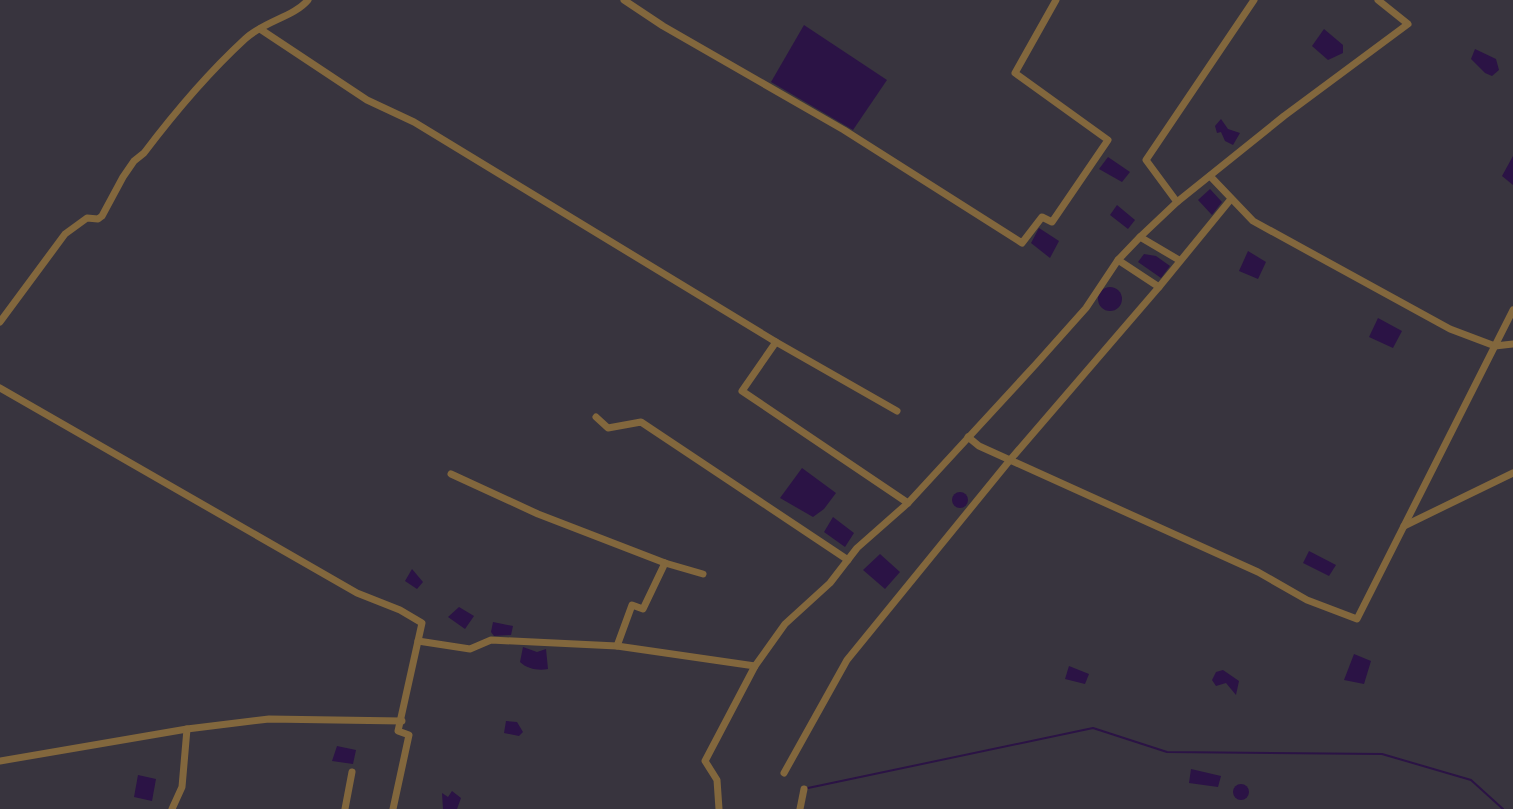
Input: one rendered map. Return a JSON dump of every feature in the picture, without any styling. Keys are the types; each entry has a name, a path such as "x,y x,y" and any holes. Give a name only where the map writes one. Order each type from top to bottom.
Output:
{"street":[{"path":"0,322 65,234 87,218 98,219 103,216 134,160 144,153 194,90 246,37 282,15 299,11 308,0"},
{"path":"624,0 663,26 844,130 1022,243 1042,217 1052,222 1108,140 1015,73 1056,0"},
{"path":"1177,202 1146,160 1253,0"},
{"path":"719,809 717,780 705,761 755,666 785,624 822,591 848,560 908,503 1086,308 1118,260 1140,237 1177,202 1284,116 1408,24 1378,0"},
{"path":"260,29 367,100 414,122 776,342 897,411"},
{"path":"1210,176 1253,222 1450,329 1496,346 1513,344"},
{"path":"784,773 847,660 1010,460 1231,199"},
{"path":"1140,237 1179,260"},
{"path":"1118,260 1159,287"},
{"path":"968,437 979,446 1258,572 1307,600 1357,620 1513,310"},
{"path":"776,342 742,391 908,503"},
{"path":"0,388 357,593 400,610 422,623 398,731 409,734 393,809"},
{"path":"596,417 608,428 641,422 848,560"},
{"path":"1404,526 1513,473"},
{"path":"451,474 538,514 703,575"},
{"path":"617,646 632,605 643,609 665,563"},
{"path":"418,641 470,649 491,640 617,646 755,666"},
{"path":"0,761 187,729 269,719 402,721"},
{"path":"172,809 182,787 187,729"},
{"path":"345,809 352,772"},
{"path":"800,809 804,789"}],"shaded area":[{"path":"804,25 887,80 853,130 771,82"},
{"path":"1324,29 1343,45 1343,53 1328,60 1312,46"},
{"path":"1475,49 1496,59 1499,70 1492,76 1471,59"},
{"path":"1221,119 1228,129 1240,133 1233,145 1225,141 1221,132 1217,133 1215,126"},
{"path":"1513,156 1513,185 1502,176"},
{"path":"1108,157 1130,172 1122,182 1099,169"},
{"path":"1210,189 1222,202 1212,215 1198,200"},
{"path":"1117,205 1135,220 1128,229 1110,215"},
{"path":"1039,228 1059,241 1050,258 1031,243"},
{"path":"1248,251 1266,262 1258,279 1239,271"},
{"path":"1144,254 1156,256 1170,266 1161,278 1138,262"},
{"path":"1110,287 1121,294 1122,299 1115,310 1110,311 1099,304 1098,299 1105,288"},
{"path":"1378,318 1402,331 1393,348 1369,337"},
{"path":"802,468 836,493 824,509 813,517 780,498"},
{"path":"960,492 968,500 960,508 952,500"},
{"path":"833,517 854,533 845,547 824,532"},
{"path":"1309,551 1336,565 1329,576 1303,563"},
{"path":"880,554 900,572 885,589 863,570"},
{"path":"412,569 423,582 417,589 405,581"},
{"path":"459,607 474,616 465,629 448,617"},
{"path":"493,622 513,626 511,635 494,636 491,632"},
{"path":"523,647 537,652 546,649 548,669 533,669 520,662"},
{"path":"1354,654 1371,661 1364,684 1344,680"},
{"path":"1069,666 1089,674 1085,684 1065,679"},
{"path":"1223,670 1239,681 1236,695 1226,683 1216,686 1212,680 1216,672"},
{"path":"506,721 517,722 523,732 519,736 504,733"},
{"path":"337,746 356,750 353,764 332,761"},
{"path":"1191,769 1221,776 1218,787 1189,783"},
{"path":"138,775 156,779 152,801 134,797"},
{"path":"1238,784 1244,784 1249,792 1247,798 1238,800 1233,795 1233,789"},
{"path":"452,791 461,798 457,809 443,809 442,793 448,797"}],"waterway":[{"path":"808,788 1093,728 1167,752 1382,754 1471,780 1503,809"}]}
